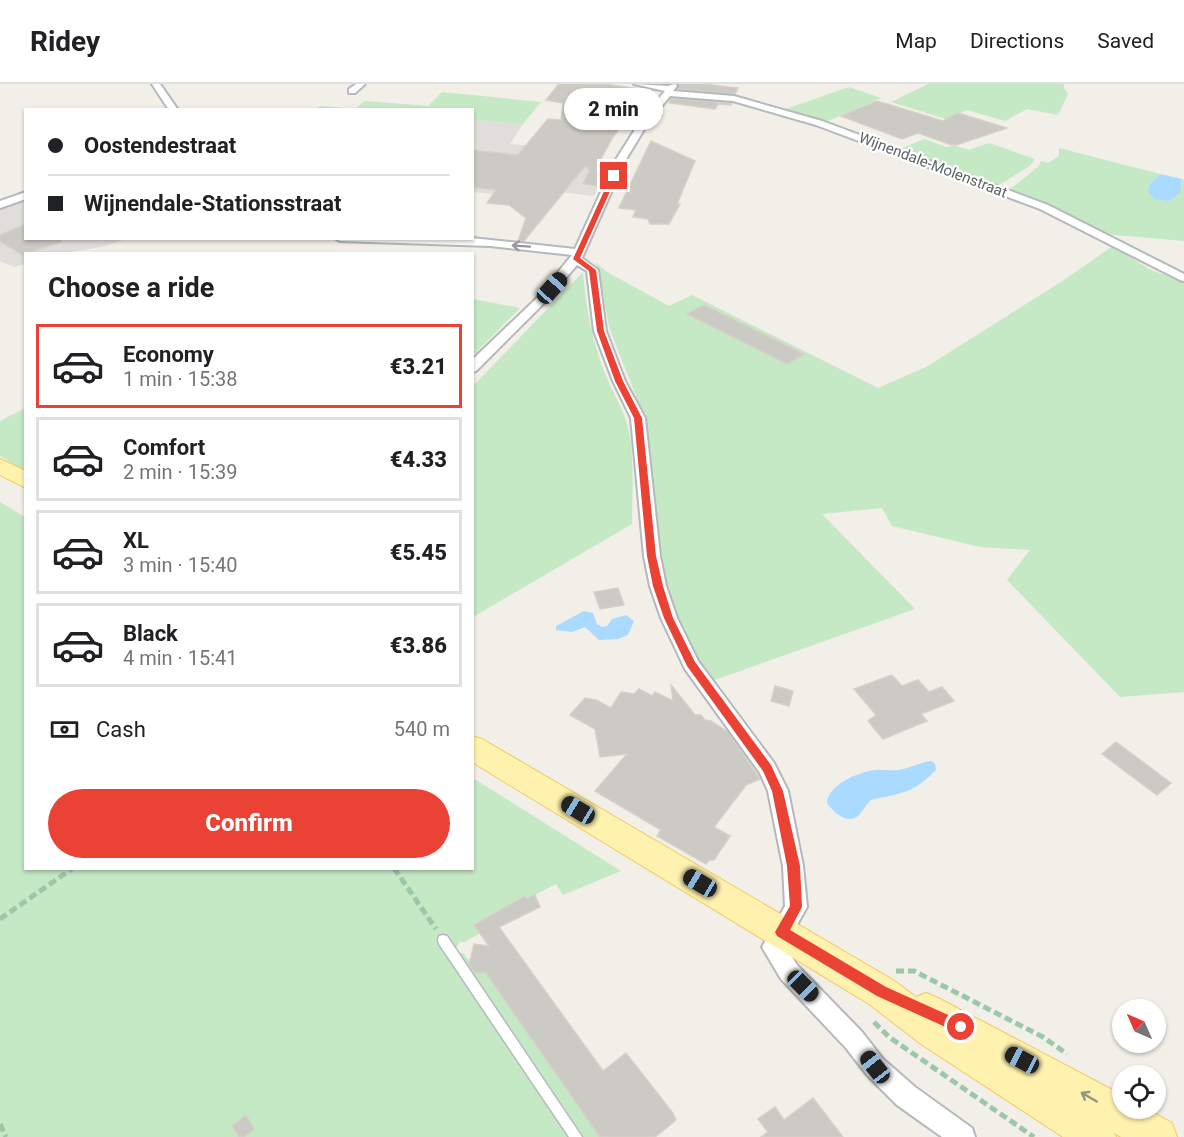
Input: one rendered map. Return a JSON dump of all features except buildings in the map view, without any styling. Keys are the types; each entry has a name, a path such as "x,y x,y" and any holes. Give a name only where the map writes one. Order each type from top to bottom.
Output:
{"main road":[{"path":"0,466 24,480"},
{"path":"474,748 881,992 934,1031 1097,1137"},
{"path":"881,992 941,1017 1063,1082 1158,1137"}],"street":[{"path":"156,84 173,108"},
{"path":"352,91 361,84"},
{"name":"Wijnendale-Molenstraat","path":"638,84 734,99 819,123 1044,207 1079,223 1143,261 1184,278"},
{"path":"474,366 541,300 578,256 620,161 644,122 671,89"},
{"path":"0,205 24,196"},
{"path":"396,240 531,246 578,256 592,270 600,331 619,381 638,418 652,556 658,586 669,618 691,664 767,768 778,791 794,866 796,907 773,947 789,972 836,1020 883,1074 906,1096 963,1137"}],"lane":[{"path":"443,940 576,1137"}],"path":[{"path":"0,920 70,870"},
{"path":"395,870 443,940"},
{"path":"0,1124 6,1137"}],"shaded area":[{"path":"474,120 523,124 510,144 546,147 540,154 610,162 594,196 541,190 534,198 474,192"},
{"path":"24,198 24,240 123,240 102,247 70,252 24,252 24,264 14,267 0,261 0,208"}],"green space":[{"path":"928,84 1064,84 1068,94 1058,115 1027,109 1005,121 967,110 946,119 891,102"},
{"path":"849,87 881,98 823,123 783,110"},
{"path":"442,92 541,102 523,124 474,120 474,108 356,108 365,101 428,106"},
{"path":"320,106 343,108 317,108"},
{"path":"924,139 946,147 953,145 969,150 989,143 1035,159 1030,166 999,185 898,150"},
{"path":"1059,148 1160,174 1150,184 1182,186 1182,179 1184,180 1184,241 1104,234 1072,217 1011,193 1009,190 1038,167 1041,161 1048,163 1059,156"},
{"path":"1113,246 1149,269 1184,282 1184,692 1120,697 1007,580 1030,550 980,547 892,526 882,508 822,514 915,609 712,681 692,653 674,615 664,584 657,550 648,426 610,330 596,263 607,272 669,306 692,295 878,388 928,366 1064,280"},
{"path":"583,272 593,338 606,376 628,427 632,463 632,524 474,616 474,385"},
{"path":"474,299 520,308 474,354"},
{"path":"24,409 24,470 0,456 0,421"},
{"path":"0,502 24,516 24,870 474,870 474,779 621,871 563,895 556,884 527,899 524,896 511,903 512,906 474,924 480,933 465,942 460,942 455,949 458,953 463,953 471,963 468,968 471,972 477,972 481,965 600,1137 0,1137"}],"water":[{"path":"1160,174 1182,179 1180,193 1169,201 1155,199 1148,192 1150,184"},
{"path":"584,611 593,613 597,624 602,627 607,626 612,619 626,615 634,621 628,635 618,639 599,640 585,627 572,632 556,630 556,626"},
{"path":"931,761 935,764 936,770 920,784 899,794 871,800 855,818 841,816 827,803 829,796 838,785 860,773 875,770 899,770"}],"route":[{"path":"614,176 576,259 586,263 592,270 600,331 619,381 638,418 642,435 644,488 652,556 658,586 669,618 679,644 691,664 767,768 778,791 794,866 796,907 782,932 881,992 961,1027"}]}
